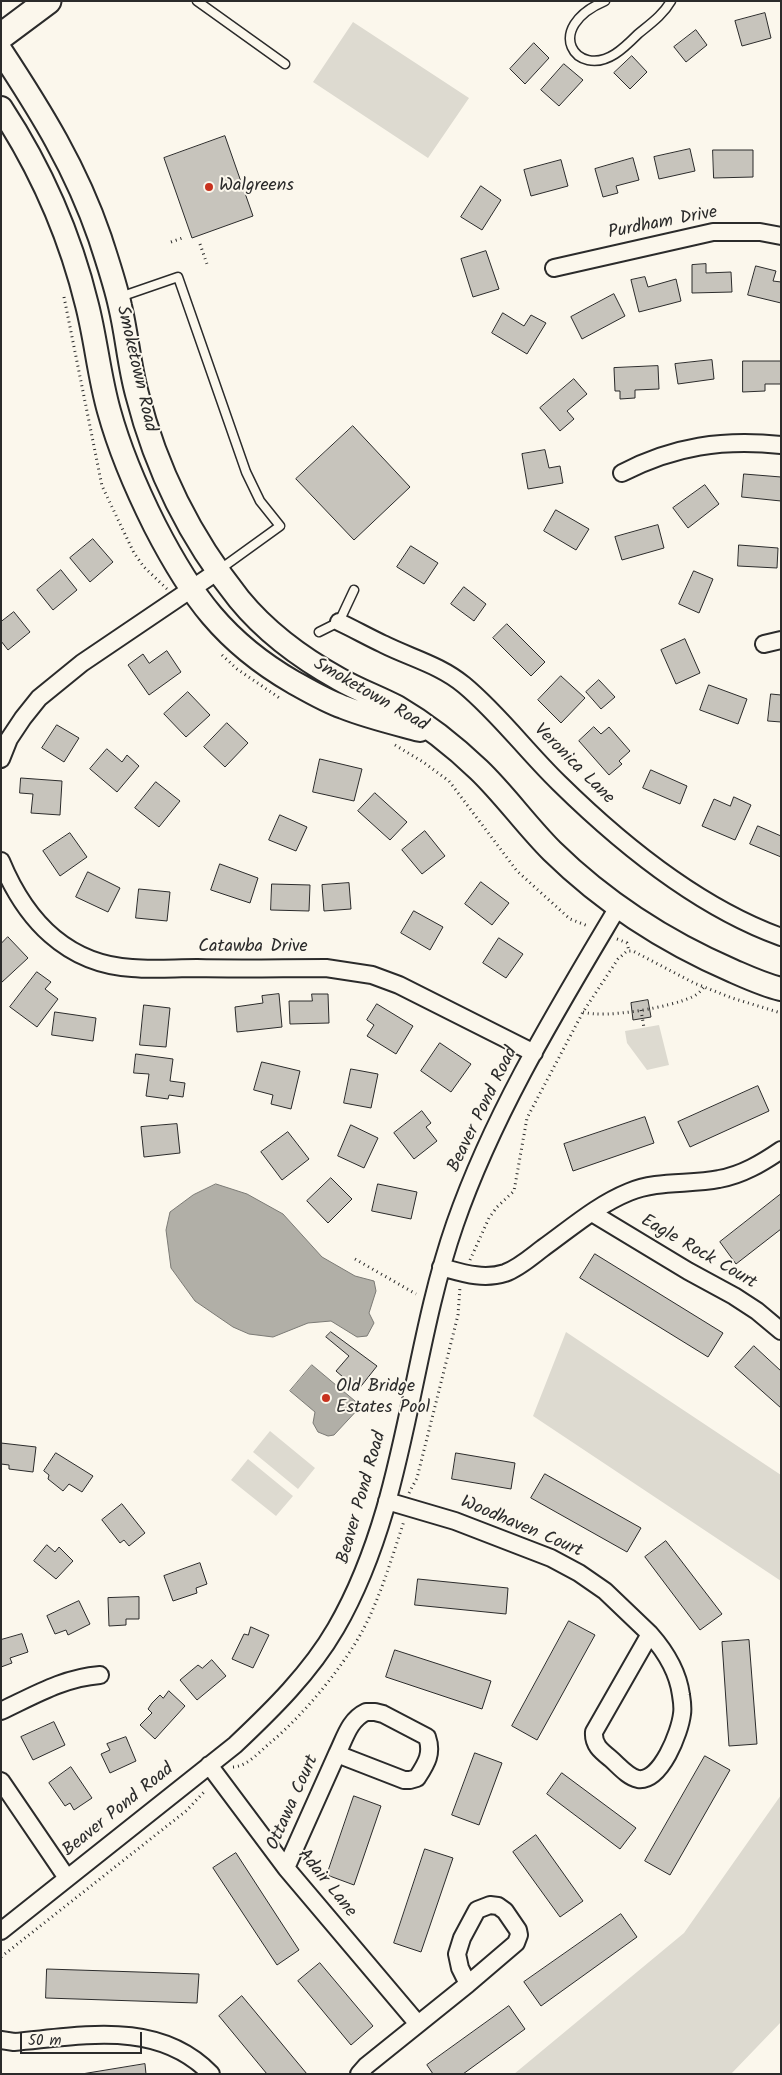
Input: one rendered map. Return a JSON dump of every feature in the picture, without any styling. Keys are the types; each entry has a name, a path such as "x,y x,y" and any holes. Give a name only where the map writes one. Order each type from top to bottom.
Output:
{"main road":[{"path":"1,36 48,1"},
{"name":"Smoketown Road","path":"1,51 68,159 100,237 118,298 136,392 150,438 164,473 183,515 202,549 242,602 274,634 308,660 340,679 397,708 468,759 552,850 588,884 618,907 664,936 710,961 767,986 781,989"},
{"name":"Smoketown Road","path":"1,108 39,172 59,216 75,261 88,307 109,411 123,454 148,512 172,560 190,589 227,634 244,649 277,672 342,707 438,736"}],"street":[{"name":"Purdham Drive","path":"554,268 713,232 760,232 781,236"},
{"path":"622,473 672,451 699,446 734,443 781,445"},
{"path":"1,759 9,739 39,698 82,663 218,571"},
{"name":"Veronica Lane","path":"339,622 384,645 436,667 462,683 485,703 558,782 613,832 697,895 731,915 781,937"},
{"path":"764,644 781,640"},
{"name":"Catawba Drive","path":"1,861 10,884 24,906 40,925 54,938 74,951 96,960 132,968 326,968 350,970 372,975 399,985 534,1054"},
{"name":"Beaver Pond Road","path":"1,1931 209,1765 268,1714 320,1653 336,1628 359,1582 375,1542 387,1501 441,1267 464,1201 486,1147 534,1054 618,907"},
{"path":"441,1267 476,1276 492,1276 504,1273 521,1264 611,1200 632,1190 654,1185 720,1179 742,1172 763,1162 781,1150"},
{"name":"Eagle Rock Court","path":"592,1213 688,1271 734,1296 757,1311 781,1331"},
{"name":"Woodhaven Court","path":"387,1501 455,1521 551,1558 579,1573 605,1591 650,1634 662,1647 674,1669 681,1692 682,1713 668,1753 655,1774 640,1779 631,1776 598,1748 593,1740 594,1732 650,1634"},
{"path":"1,1710 66,1681 79,1677 100,1675"},
{"name":"Ottawa Court","path":"286,1868 337,1754 352,1722 358,1716 366,1712 375,1712 427,1737 430,1745 427,1761 417,1778 410,1780 337,1754"},
{"name":"Adair Lane","path":"209,1765 286,1868 418,2024"},
{"path":"1,1781 66,1878"},
{"path":"359,2074 366,2066 468,1984 516,1943 519,1935 518,1930 506,1911 498,1906 490,1905 477,1910 462,1938 456,1954 468,1984"},
{"path":"1,2040 14,2042 128,2034 156,2041 178,2050 194,2059 211,2074"}],"lane":[{"path":"197,1 285,64"},
{"path":"605,1 587,11 569,32 569,42 573,50 580,57 590,60 603,59 614,55 665,11 671,1"},
{"path":"118,298 178,277 246,472 260,501 280,526 218,571"},
{"path":"319,632 339,622 354,590"}],"path":[{"path":"170,242 185,237"},
{"path":"200,244 208,267"},
{"path":"62,288 102,486 134,553 144,567 159,582"},
{"path":"218,651 236,669 286,702"},
{"path":"393,744 417,757 449,781 517,871 570,919 585,925"},
{"path":"628,944 629,951"},
{"path":"471,1258 489,1218 514,1190 527,1118 583,1012 618,959 629,951 636,952 678,976 704,987 781,1013"},
{"path":"583,1012 605,1015 641,1010 690,998 704,987"},
{"path":"641,1010 644,1028"},
{"path":"355,1259 416,1294"},
{"path":"410,1489 417,1478 460,1302 460,1287"},
{"path":"1,1957 186,1811 206,1789"}],"shaded area":[{"path":"353,22 469,98 428,158 313,82"},
{"path":"659,1025 669,1065 647,1070 627,1043 625,1031"},
{"path":"216,1184 247,1194 283,1214 322,1257 355,1276 374,1281 376,1291 369,1313 374,1323 367,1336 357,1337 331,1321 308,1323 273,1337 249,1334 233,1327 195,1301 171,1268 166,1230 170,1212 193,1195"},
{"path":"566,1332 781,1475 781,1581 533,1416"},
{"name":"Old Bridge Estates Pool","path":"312,1365 361,1406 334,1435 328,1436 318,1432 313,1423 315,1412 290,1391"},
{"path":"270,1431 315,1468 298,1489 253,1452"},
{"path":"248,1459 293,1496 276,1516 231,1480"},
{"path":"781,1795 781,2022 731,2074 514,2074 684,1933"}],"building":[{"path":"765,13 771,38 742,46 735,21"},
{"path":"696,30 707,45 686,62 674,47"},
{"path":"534,43 549,58 525,84 510,69"},
{"path":"632,56 647,72 630,89 614,73"},
{"path":"564,64 583,80 559,106 541,90"},
{"name":"Walgreens","path":"225,136 253,216 192,238 164,158"},
{"path":"690,149 695,171 659,179 654,157"},
{"path":"713,150 753,150 753,177 714,178"},
{"path":"633,158 639,180 616,186 618,193 603,197 595,169"},
{"path":"561,160 568,186 531,196 524,170"},
{"path":"481,186 501,200 482,230 461,217"},
{"path":"486,251 499,289 473,297 461,259"},
{"path":"706,264 706,273 731,272 732,292 692,293 692,265"},
{"path":"756,266 776,271 773,281 781,282 781,303 748,295"},
{"path":"645,277 648,287 676,279 681,301 639,312 631,280"},
{"path":"614,294 625,316 582,339 571,317"},
{"path":"503,313 524,326 531,315 546,323 527,354 492,333"},
{"path":"712,360 714,379 678,384 675,364"},
{"path":"743,361 781,361 781,384 765,384 765,391 743,392"},
{"path":"658,366 659,389 635,390 635,398 620,399 620,391 615,391 614,368"},
{"path":"574,379 587,394 567,411 574,419 560,431 540,408"},
{"path":"353,426 410,487 354,540 296,479"},
{"path":"545,450 549,468 560,466 563,483 528,489 522,454"},
{"path":"744,474 781,477 781,501 742,497"},
{"path":"705,485 719,504 688,528 673,508"},
{"path":"556,510 589,529 576,550 544,531"},
{"path":"658,525 664,548 622,560 615,537"},
{"path":"93,539 113,562 90,582 70,558"},
{"path":"739,545 778,548 777,568 738,566"},
{"path":"411,546 438,563 424,584 397,567"},
{"path":"61,570 77,590 53,610 37,590"},
{"path":"694,571 713,579 699,613 679,604"},
{"path":"464,587 486,604 474,621 451,604"},
{"path":"14,612 30,632 8,650 1,641 1,622"},
{"path":"507,624 545,662 531,676 493,638"},
{"path":"685,639 700,673 676,684 661,650"},
{"path":"167,651 181,672 149,695 128,665 143,654 149,663"},
{"path":"561,676 585,698 561,723 538,700"},
{"path":"599,680 615,697 601,709 586,692"},
{"path":"709,685 747,699 738,724 700,710"},
{"path":"188,692 210,715 186,737 164,714"},
{"path":"771,694 781,695 781,722 768,721"},
{"path":"227,723 248,743 225,767 204,747"},
{"path":"57,725 79,738 64,762 42,748"},
{"path":"594,727 601,734 609,727 630,751 619,761 622,764 609,775 579,741"},
{"path":"107,749 122,762 127,755 139,766 117,792 90,769"},
{"path":"320,759 362,769 354,801 313,792"},
{"path":"651,770 687,786 680,804 643,788"},
{"path":"21,778 62,781 60,815 31,813 33,794 20,793"},
{"path":"156,782 180,801 159,827 135,808"},
{"path":"375,793 407,822 390,840 358,811"},
{"path":"734,797 751,805 735,840 702,826 714,799 730,806"},
{"path":"280,815 307,827 296,851 269,840"},
{"path":"758,826 781,836 781,857 750,844"},
{"path":"425,831 445,856 422,874 402,850"},
{"path":"70,833 87,857 60,876 43,851"},
{"path":"220,864 258,878 250,903 211,890"},
{"path":"88,872 120,888 108,912 76,897"},
{"path":"481,882 509,903 492,925 465,904"},
{"path":"349,883 351,909 324,911 322,885"},
{"path":"272,884 310,885 309,911 271,910"},
{"path":"139,889 170,892 167,921 136,918"},
{"path":"414,911 443,927 430,950 401,933"},
{"path":"8,937 28,958 1,983 1,944"},
{"path":"499,938 523,954 506,978 483,963"},
{"path":"37,972 51,982 45,989 58,999 37,1027 10,1007"},
{"path":"279,994 282,1027 237,1032 235,1007 263,1003 262,996"},
{"path":"312,994 328,994 329,1023 290,1024 289,1001 312,1001"},
{"path":"648,1000 651,1017 633,1020 631,1003"},
{"path":"377,1004 413,1026 396,1054 367,1036 374,1025 367,1020"},
{"path":"144,1005 170,1008 166,1047 140,1045"},
{"path":"55,1012 96,1018 93,1041 52,1035"},
{"path":"440,1043 471,1064 451,1092 421,1071"},
{"path":"136,1054 173,1059 170,1081 185,1083 183,1097 169,1095 168,1099 146,1096 149,1074 134,1073"},
{"path":"262,1062 300,1071 291,1109 271,1104 273,1095 254,1090"},
{"path":"351,1069 378,1074 371,1108 344,1103"},
{"path":"758,1086 769,1111 690,1147 678,1122"},
{"path":"422,1111 431,1123 426,1127 437,1141 414,1159 394,1133"},
{"path":"645,1117 654,1143 573,1171 564,1144"},
{"path":"177,1124 180,1153 144,1157 141,1127"},
{"path":"351,1125 378,1138 364,1168 338,1156"},
{"path":"288,1132 309,1159 282,1180 261,1152"},
{"path":"331,1178 352,1199 328,1223 307,1201"},
{"path":"378,1184 417,1192 411,1219 372,1211"},
{"path":"781,1194 781,1229 736,1264 720,1242"},
{"path":"595,1254 723,1333 708,1357 580,1278"},
{"path":"331,1332 377,1366 358,1390 336,1371 349,1356 326,1337"},
{"path":"754,1346 781,1371 781,1408 735,1367"},
{"path":"1,1443 36,1447 33,1472 9,1469 9,1465 1,1464"},
{"path":"56,1453 93,1476 82,1492 69,1484 63,1491 48,1479 49,1475 44,1471"},
{"path":"456,1453 515,1463 511,1489 452,1479"},
{"path":"545,1474 641,1528 627,1552 531,1498"},
{"path":"122,1504 145,1533 129,1546 124,1540 120,1543 102,1520"},
{"path":"666,1541 722,1614 700,1630 645,1557"},
{"path":"47,1545 55,1552 59,1547 73,1561 56,1579 34,1561"},
{"path":"200,1563 207,1584 196,1588 197,1593 173,1601 164,1576"},
{"path":"418,1579 508,1588 506,1614 415,1605"},
{"path":"139,1597 139,1619 126,1619 126,1625 109,1626 108,1598"},
{"path":"79,1601 90,1624 68,1635 66,1630 55,1634 47,1616"},
{"path":"569,1621 595,1635 537,1740 512,1726"},
{"path":"251,1627 269,1635 253,1668 232,1659 244,1634 248,1635"},
{"path":"22,1634 28,1652 10,1658 12,1663 1,1667 1,1640"},
{"path":"749,1640 757,1744 729,1746 722,1642"},
{"path":"395,1650 491,1681 482,1709 386,1677"},
{"path":"212,1660 226,1676 197,1700 180,1680 198,1665 202,1668"},
{"path":"169,1691 185,1706 155,1739 140,1725 152,1713 148,1709 152,1703 160,1695 163,1698"},
{"path":"54,1722 65,1745 33,1760 21,1737"},
{"path":"126,1737 136,1761 110,1773 101,1754 110,1750 107,1744"},
{"path":"475,1753 502,1763 479,1825 452,1815"},
{"path":"705,1756 730,1770 670,1875 645,1861"},
{"path":"71,1767 92,1798 74,1810 70,1803 65,1806 49,1783"},
{"path":"562,1773 636,1828 620,1849 547,1794"},
{"path":"354,1796 381,1806 354,1885 327,1875"},
{"path":"536,1835 583,1901 560,1917 513,1852"},
{"path":"425,1849 453,1858 421,1952 394,1943"},
{"path":"236,1853 299,1950 277,1965 213,1868"},
{"path":"621,1914 637,1937 541,2006 524,1982"},
{"path":"320,1963 373,2026 351,2045 298,1981"},
{"path":"47,1969 199,1974 197,2003 46,1998"},
{"path":"242,1996 307,2074 267,2074 219,2016"},
{"path":"509,2006 525,2029 463,2074 433,2074 427,2065"},
{"path":"145,2064 146,2074 82,2074"}],"place":[{"name":"Walgreens","path":"209,187"},
{"name":"Old Bridge Estates Pool","path":"326,1398"}]}
